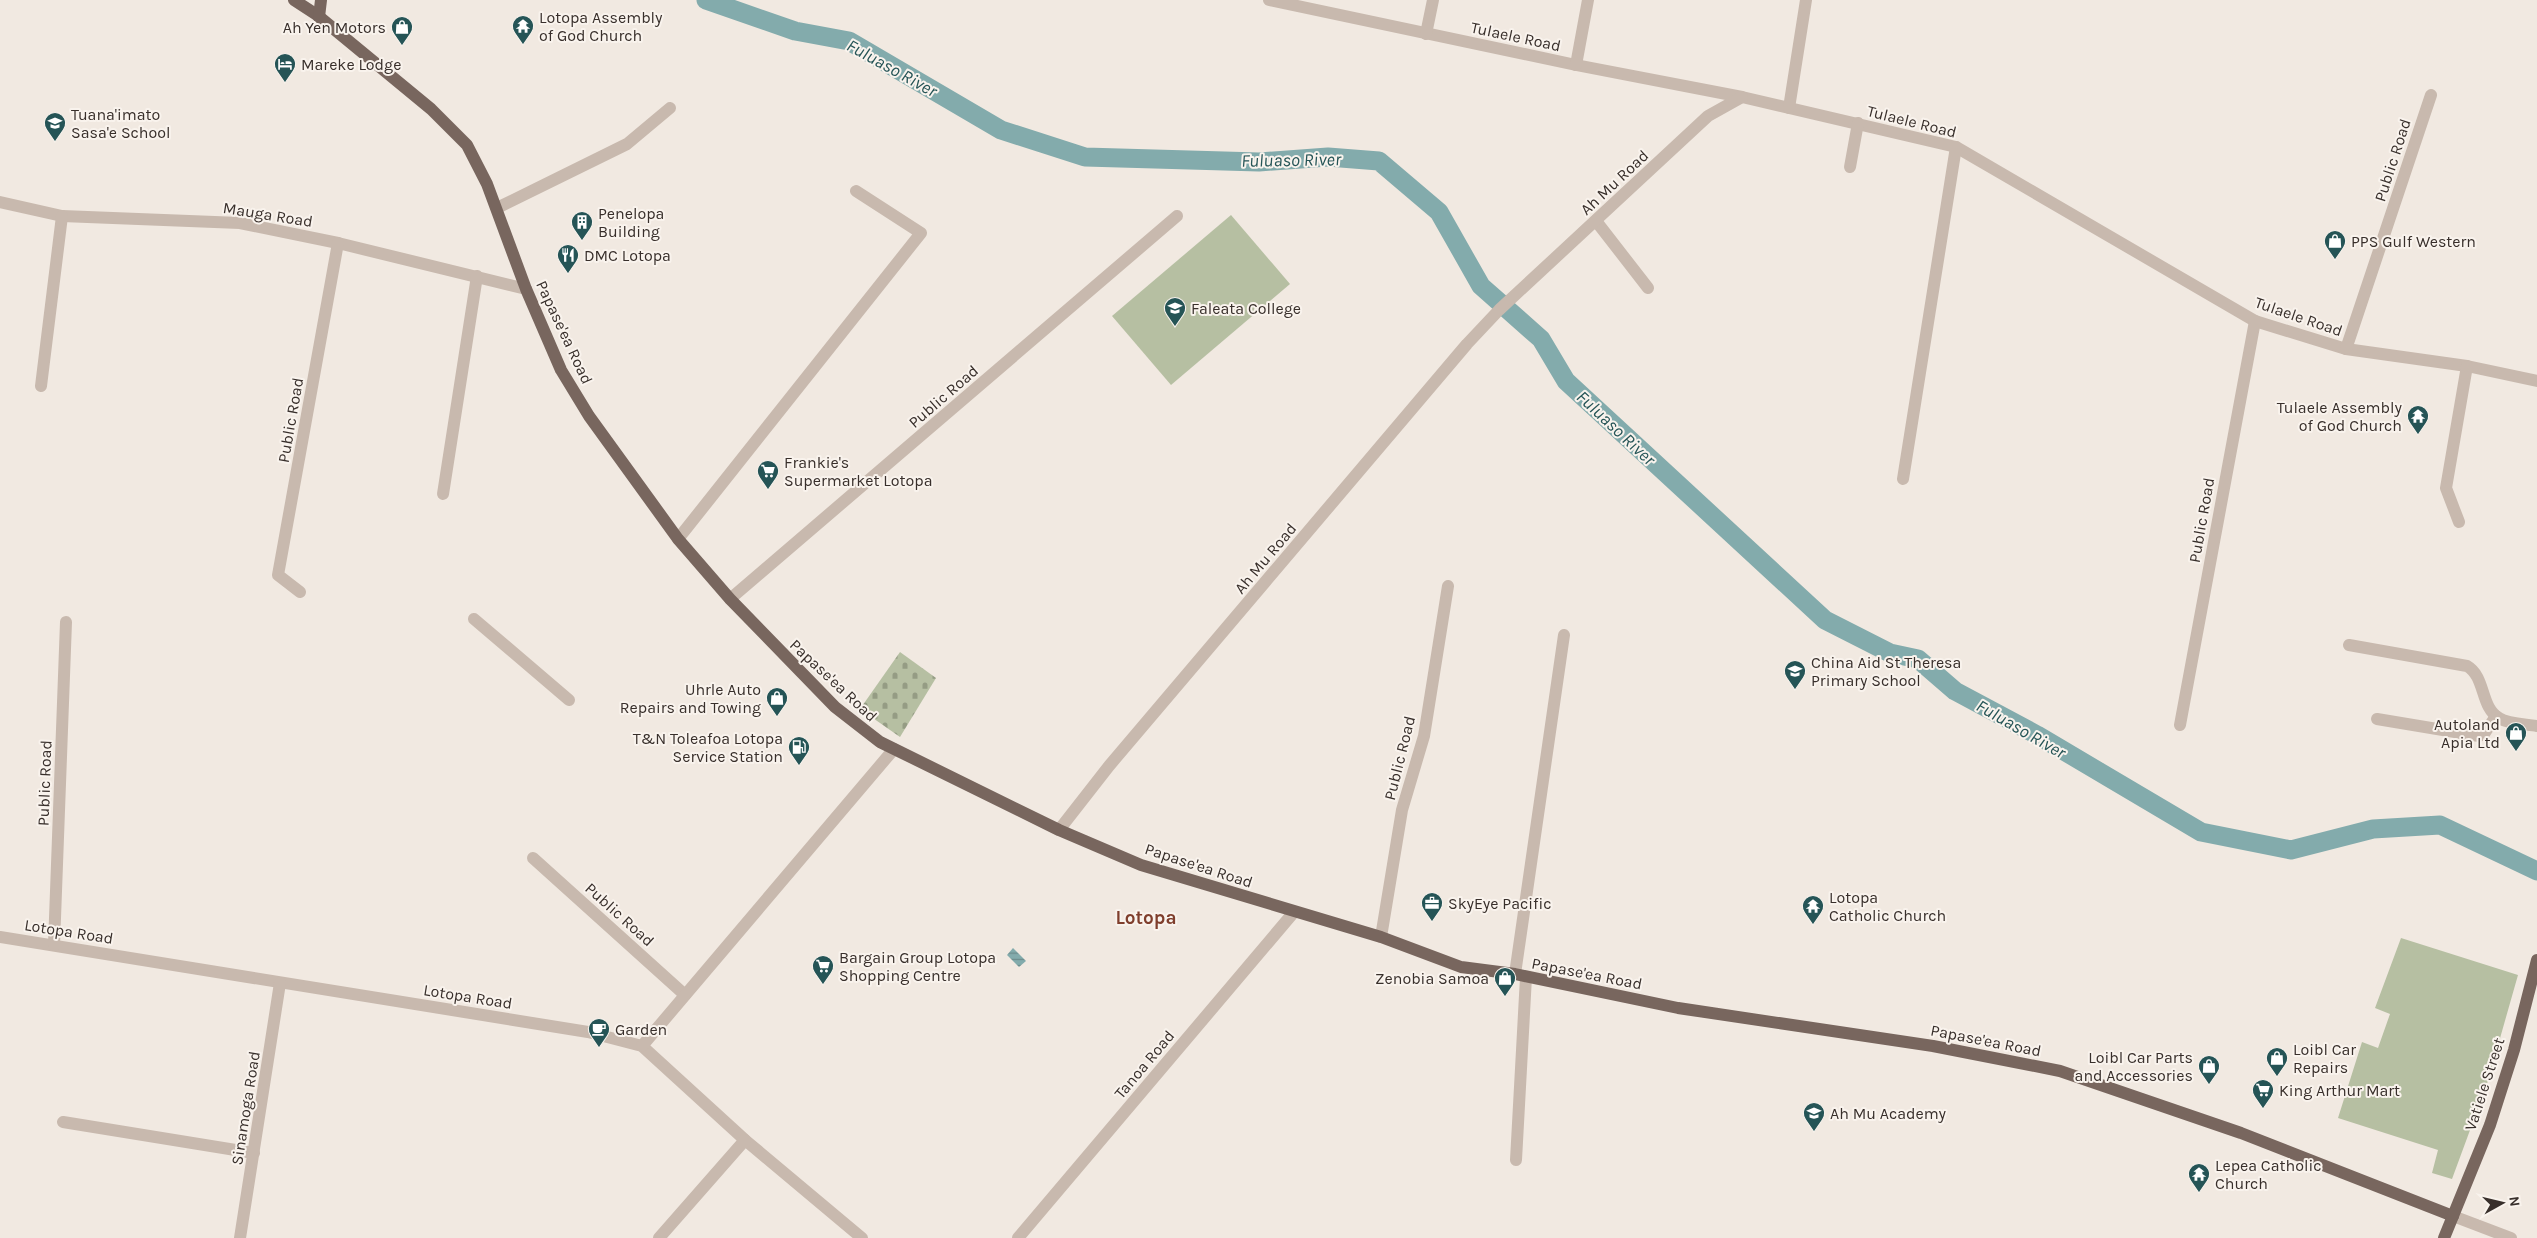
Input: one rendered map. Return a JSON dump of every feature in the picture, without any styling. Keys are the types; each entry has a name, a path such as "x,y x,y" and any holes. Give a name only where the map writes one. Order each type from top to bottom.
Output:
{"main road":[{"name":"Papase'ea Road","path":"294,0 319,17 449,125 467,145 478,163 497,208 526,288 561,370 589,416 678,539 730,599 835,707 864,731 894,749 1059,830 1141,864 1381,937 1461,966 1678,1008 1933,1046 2060,1071 2241,1133 2453,1216"},
{"path":"319,17 321,0"},
{"name":"Vatiele Street","path":"2444,1238 2495,1108 2514,1050 2536,965"}],"street":[{"name":"Tulaele Road","path":"1270,0 1576,65 1742,97 1956,147 2255,321 2346,349 2467,366 2537,381"},
{"path":"1426,34 1433,0"},
{"path":"1576,65 1588,0"},
{"path":"1789,108 1806,0"},
{"name":"Public Road","path":"2346,349 2431,95"},
{"name":"Ah Mu Road","path":"1059,830 1109,766 1467,344 1499,310 1708,116 1742,97"},
{"path":"497,208 627,144 670,108"},
{"path":"1850,166 1858,123"},
{"path":"1903,479 1956,147"},
{"path":"678,539 921,233 856,191"},
{"name":"Mauga Road","path":"0,202 62,216 240,223 338,243 526,288"},
{"path":"41,386 62,216"},
{"name":"Public Road","path":"730,599 1177,216"},
{"path":"1596,221 1648,288"},
{"name":"Public Road","path":"300,592 278,575 338,243"},
{"path":"443,494 477,276"},
{"name":"Public Road","path":"2180,725 2255,321"},
{"path":"2459,522 2446,488 2467,366"},
{"name":"Public Road","path":"1381,937 1402,810 1424,736 1448,586"},
{"path":"474,619 569,700"},
{"name":"Public Road","path":"54,945 66,622"},
{"path":"1516,1160 1520,976 1564,635"},
{"path":"2349,645 2467,666 2475,671 2492,713 2500,719 2537,726"},
{"path":"2377,719 2479,736 2484,734 2496,716"},
{"path":"642,1046 894,749"},
{"name":"Public Road","path":"533,858 685,995"},
{"name":"Tanoa Road","path":"1018,1238 1294,912"},
{"name":"Lotopa Road","path":"0,937 588,1032 642,1046 745,1140 862,1238"},
{"name":"Sinamoga Road","path":"240,1238 280,983"},
{"path":"63,1122 254,1153"},
{"path":"659,1238 745,1140"},
{"path":"2453,1216 2511,1238"}],"green space":[{"path":"1231,215 1290,284 1171,385 1112,316"},
{"path":"900,652 936,678 900,737 860,709"},
{"path":"2401,938 2518,975 2487,1084 2452,1179 2432,1173 2438,1150 2338,1118 2362,1042 2378,1048 2390,1014 2375,1008"}],"water":[{"path":"1013,948 1026,961 1019,967 1007,955"}],"waterway":[{"name":"Fuluaso River","path":"706,0 795,31 849,41 1001,130 1085,157 1259,162 1328,157 1379,161 1439,212 1481,286 1541,339 1566,381 1825,620 1890,653 1918,659 1955,691 2037,735 2201,832 2291,850 2373,829 2440,825 2537,871"}],"place":[{"name":"Lotopa Assembly of God Church","path":"523,45"},
{"name":"Ah Yen Motors","path":"402,46"},
{"name":"Mareke Lodge","path":"285,83"},
{"name":"Tuana'imato Sasa'e School","path":"55,142"},
{"name":"Penelopa Building","path":"582,241"},
{"name":"PPS Gulf Western","path":"2335,260"},
{"name":"DMC Lotopa","path":"568,274"},
{"name":"Faleata College","path":"1175,327"},
{"name":"Tulaele Assembly of God Church","path":"2418,435"},
{"name":"Frankie's Supermarket Lotopa","path":"768,490"},
{"name":"China Aid St Theresa Primary School","path":"1795,690"},
{"name":"Uhrle Auto Repairs and Towing","path":"777,717"},
{"name":"Autoland Apia Ltd","path":"2516,752"},
{"name":"T&N Toleafoa Lotopa Service Station","path":"799,766"},
{"name":"SkyEye Pacific","path":"1432,922"},
{"name":"Lotopa Catholic Church","path":"1813,925"},
{"name":"Bargain Group Lotopa Shopping Centre","path":"823,985"},
{"name":"Zenobia Samoa","path":"1505,997"},
{"name":"Garden","path":"599,1048"},
{"name":"Loibl Car Repairs","path":"2277,1077"},
{"name":"Loibl Car Parts and Accessories","path":"2209,1085"},
{"name":"King Arthur Mart","path":"2263,1109"},
{"name":"Ah Mu Academy","path":"1814,1132"},
{"name":"Lepea Catholic Church","path":"2199,1193"}],"district":[{"name":"Lotopa","path":"1146,917"}]}
